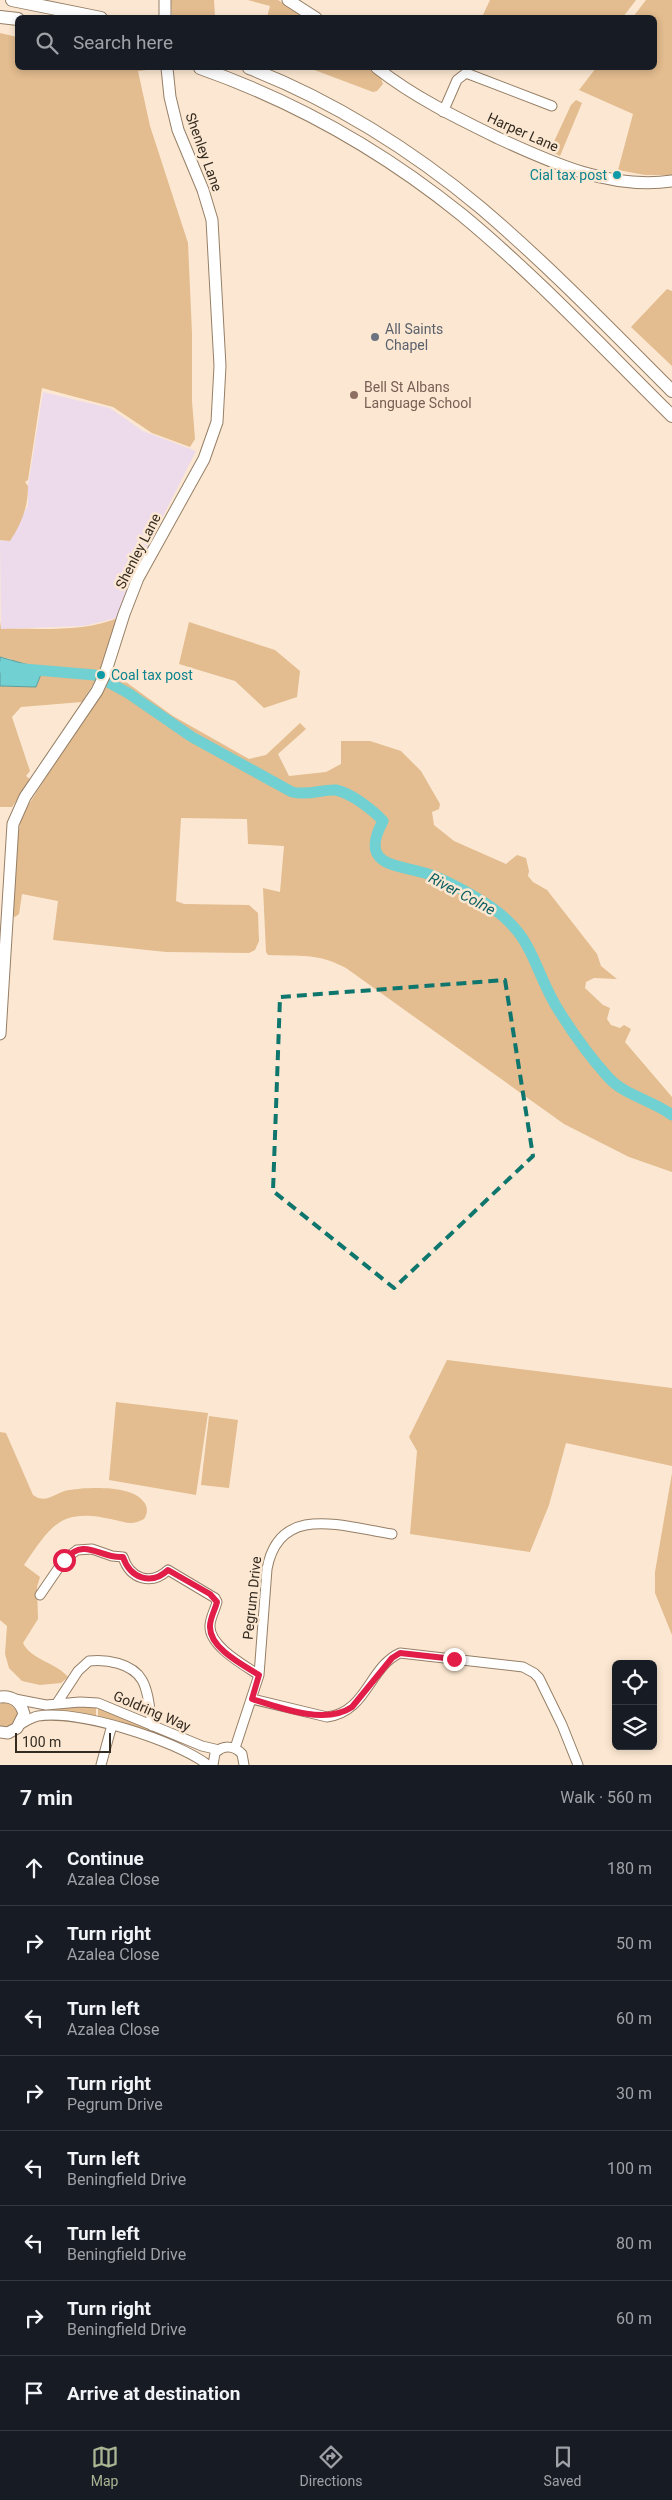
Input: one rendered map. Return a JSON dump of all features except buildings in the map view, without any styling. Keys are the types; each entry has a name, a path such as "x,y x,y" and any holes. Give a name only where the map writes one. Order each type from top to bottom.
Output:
{"highway":[{"path":"12,0 86,15"},
{"path":"0,17 15,20"},
{"path":"205,70 266,94 310,116 406,173 461,215 511,258 672,416"},
{"path":"253,70 344,114 447,181 526,248 672,391"}],"main road":[{"path":"288,0 311,15"},
{"name":"Shenley Lane","path":"0,1034 3,902 16,816 25,797 106,674 124,614 138,578 204,459 217,422 220,366 212,220 203,190 178,130 168,83 168,70"},
{"name":"Harper Lane","path":"380,70 412,94 443,112 538,156 580,172 609,180 672,182"},
{"path":"0,1698 15,1699 22,1708 23,1719 21,1724 13,1731 1,1735"}],"street":[{"path":"443,112 457,80 466,73 552,106"},
{"name":"Pegrum Drive","path":"235,1748 259,1675 267,1568 274,1546 282,1535 295,1527 311,1523 392,1534"},
{"path":"40,1595 70,1554 84,1548 123,1557 133,1573 146,1579 159,1577 168,1570 215,1598 217,1602 210,1626 212,1637 234,1658 259,1675"},
{"path":"252,1699 301,1712 327,1716 337,1715 352,1707 379,1673 400,1653 523,1667 534,1672 539,1678 562,1725 578,1765"},
{"path":"56,1703 81,1667 89,1662 110,1661 129,1668 142,1680 152,1726"},
{"name":"Goldring Way","path":"15,1699 46,1705 56,1703 98,1703 202,1746 219,1750"},
{"name":"Goldring Way","path":"21,1724 38,1716 49,1716 79,1718 112,1725 176,1749 208,1765"},
{"path":"101,1765 112,1725"},
{"path":"213,1765 213,1758 224,1747 235,1748 242,1754 244,1765"}],"highlighted area":[{"path":"505,980 533,1156 394,1288 273,1191 280,997"}],"shaded area":[{"path":"171,0 214,0 215,15 172,15"},
{"path":"248,0 278,0 302,15 268,15 270,6"},
{"path":"490,0 636,0 625,15 483,15"},
{"path":"646,0 672,0 672,175 645,175 618,170 633,114 579,90 594,70 657,70 657,15 635,15"},
{"path":"0,33 15,37 15,70 146,70 138,71 150,126 188,243 192,333 192,401 195,439 190,447 152,433 113,407 42,388 28,480 25,482 28,486 28,494 25,508 18,528 10,541 0,540"},
{"path":"314,70 371,70 381,78 383,84 377,91 373,92"},
{"path":"576,100 582,103 560,156 552,152 551,148 571,105"},
{"path":"667,289 672,291 672,366 631,327"},
{"path":"43,392 110,408 143,431 196,451 131,580 117,618 84,626 1,629 0,540 10,541 28,505 28,486"},
{"path":"120,617 102,670 82,702 21,707 12,717 30,771 26,776 31,780 12,807 0,807 0,686 36,687 11,659 0,657 0,621 1,629 62,629 92,625"},
{"path":"189,622 275,650 300,671 297,697 264,708 235,681 179,664"},
{"path":"112,672 173,716 249,759 266,755 300,723 306,729 278,754 289,776 326,772 341,764 341,741 370,741 401,751 421,771 440,804 439,809 432,812 434,825 454,841 506,864 517,855 526,858 529,871 528,876 533,882 547,890 597,954 601,966 617,979 594,978 586,982 585,988 603,1005 610,1008 607,1019 611,1025 620,1028 624,1025 631,1029 625,1042 672,1097 672,1172 629,1157 564,1124 346,968 317,957 268,955 266,952 263,888 280,892 284,846 248,844 247,819 181,818 176,901 184,904 249,905 258,913 259,941 255,950 249,953 166,952 53,940 58,901 22,894 19,914 15,917 12,914 16,850 21,817"},
{"path":"447,1360 672,1388 672,1466 566,1443 549,1505 530,1552 410,1534 417,1451 409,1437"},
{"path":"116,1402 208,1413 196,1495 109,1480"},
{"path":"209,1416 238,1420 229,1488 201,1485"},
{"path":"0,1432 6,1433 33,1495 38,1498 47,1498 69,1490 109,1488 129,1492 137,1496 147,1507 144,1519 133,1523 82,1516 60,1522 42,1539 24,1565 40,1577 37,1587 38,1619 23,1643 32,1654 57,1668 68,1677 61,1683 40,1685 22,1681 9,1668 5,1654 7,1626 0,1620"},
{"path":"672,1473 672,1635 655,1593 655,1572"},
{"path":"5,1702 13,1705 18,1712 15,1723 8,1727 0,1726 0,1704"},
{"path":"68,1705 96,1707 96,1718 51,1714 48,1708"},
{"path":"98,1707 181,1741 182,1747 98,1718"}],"water":[{"path":"0,657 43,669 36,687 0,686"}],"waterway":[{"name":"River Colne","path":"0,667 95,675 128,693 192,737 292,792 304,793 336,790 361,802 383,821 376,836 375,847 378,855 384,861 394,865 428,874 451,884 485,903 505,918 516,929 531,952 556,1006 580,1043 601,1069 622,1089 672,1115"}],"place":[{"name":"Cial tax post","path":"617,175"},
{"name":"All Saints Chapel","path":"375,337"},
{"name":"Bell St Albans Language School","path":"354,395"},
{"name":"Coal tax post","path":"101,675"}],"route":[{"path":"64,1560 77,1550 84,1548 92,1549 112,1556 123,1557 133,1573 140,1578 159,1577 168,1570 210,1594 217,1602 210,1626 212,1637 234,1658 259,1675 252,1699 286,1709 327,1716 345,1712 352,1707 396,1654 405,1652 454,1659"}]}
